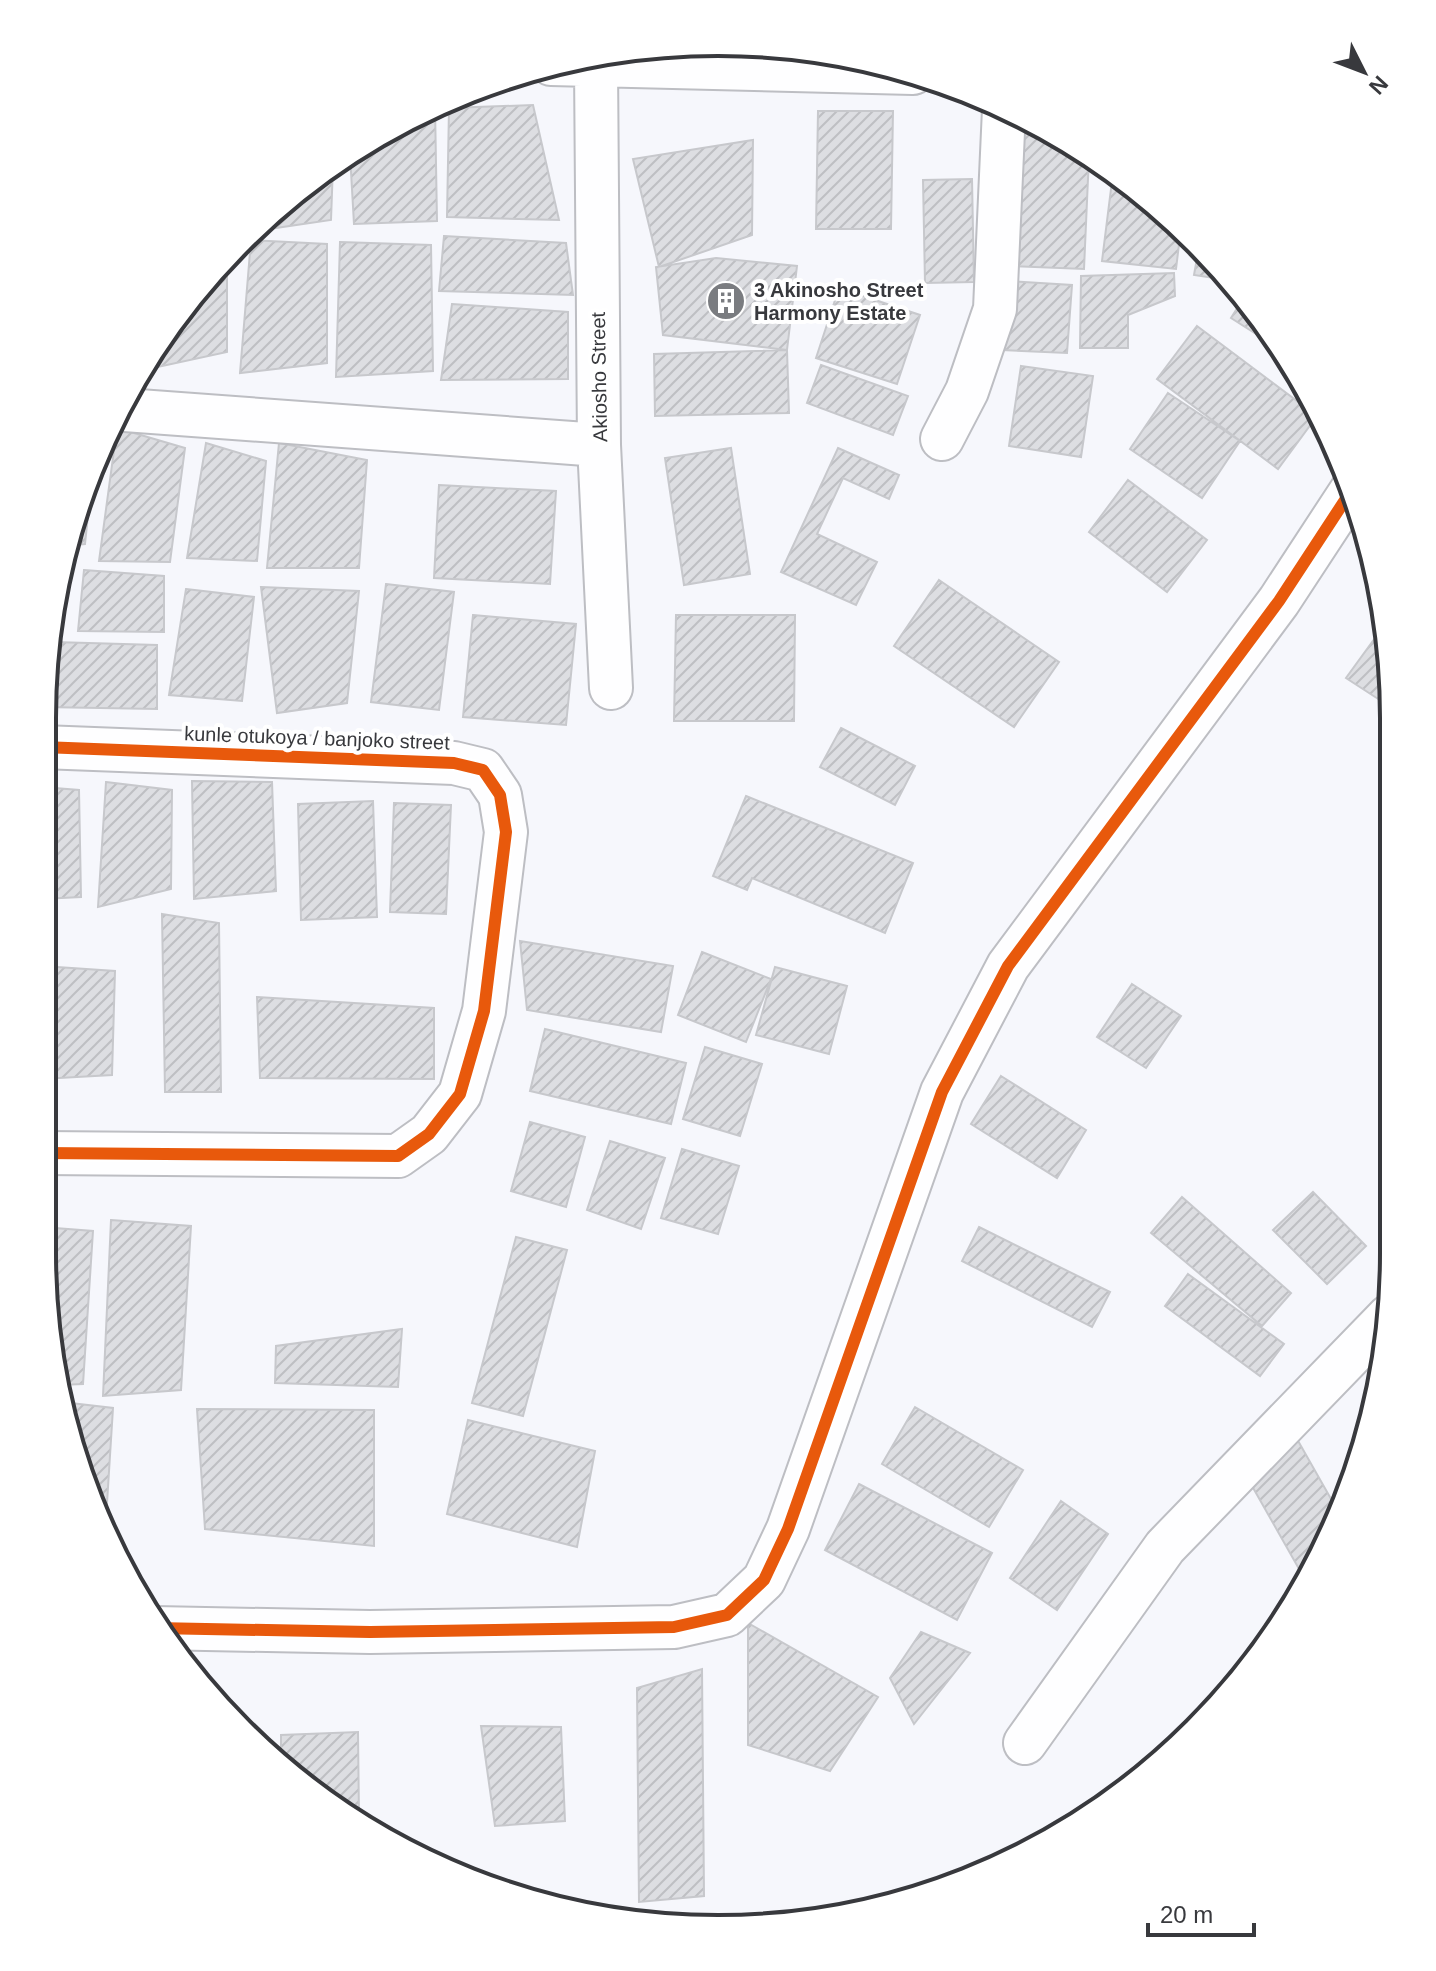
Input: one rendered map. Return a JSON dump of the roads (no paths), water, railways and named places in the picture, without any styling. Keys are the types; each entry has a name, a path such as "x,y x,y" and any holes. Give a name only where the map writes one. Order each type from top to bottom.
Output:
{"street":[{"path":"606,66 859,72"},
{"name":"Akiosho Street","path":"596,68 599,445 611,688"},
{"path":"942,439 967,391 995,309 1003,121"},
{"path":"132,411 599,445"},
{"path":"173,1628 370,1632 674,1627 727,1615 764,1580 788,1529 942,1092 1008,966 1279,601 1344,502"},
{"name":"kunle otukoya / banjoko street","path":"56,748 454,763 483,770 500,795 506,832 484,1011 460,1094 429,1134 398,1156 56,1153"},
{"path":"1025,1743 1165,1547 1375,1330"}],"place":[{"name":"3 Akinosho Street Harmony Estate","path":"726,301"}]}
